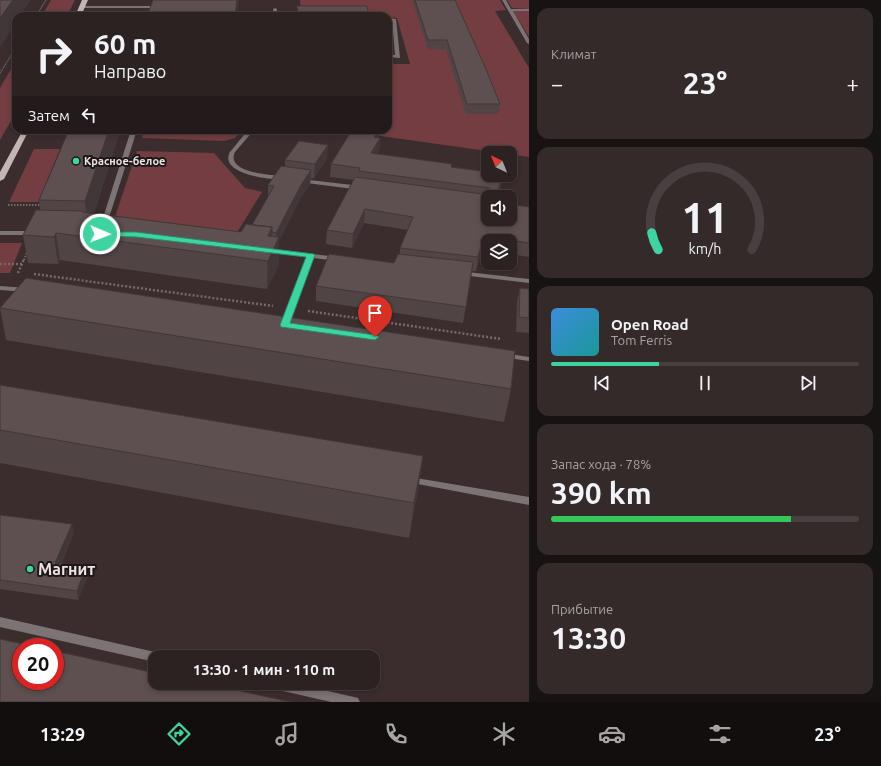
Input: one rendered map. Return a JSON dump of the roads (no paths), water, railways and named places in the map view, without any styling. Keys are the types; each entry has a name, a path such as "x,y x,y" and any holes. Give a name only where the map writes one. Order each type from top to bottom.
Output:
{"main road":[{"path":"80,12 85,0"},
{"path":"0,179 24,134"}],"street":[{"path":"504,0 529,43"},
{"path":"82,7 163,7"},
{"path":"510,10 529,10"},
{"path":"392,19 394,19 398,56 392,56"},
{"path":"100,234 133,134"},
{"path":"248,134 231,154 231,160 239,169 248,173 370,190"},
{"path":"0,233 43,233"},
{"path":"265,250 342,259"},
{"path":"284,325 311,255"},
{"path":"451,272 529,281"},
{"path":"0,288 36,292"},
{"path":"495,354 529,359"},
{"path":"404,478 529,501"},
{"path":"0,622 148,655"},
{"path":"301,690 354,702"}],"place":[{"name":"Красное-белое","path":"76,161"},
{"name":"Магнит","path":"30,569"}]}
